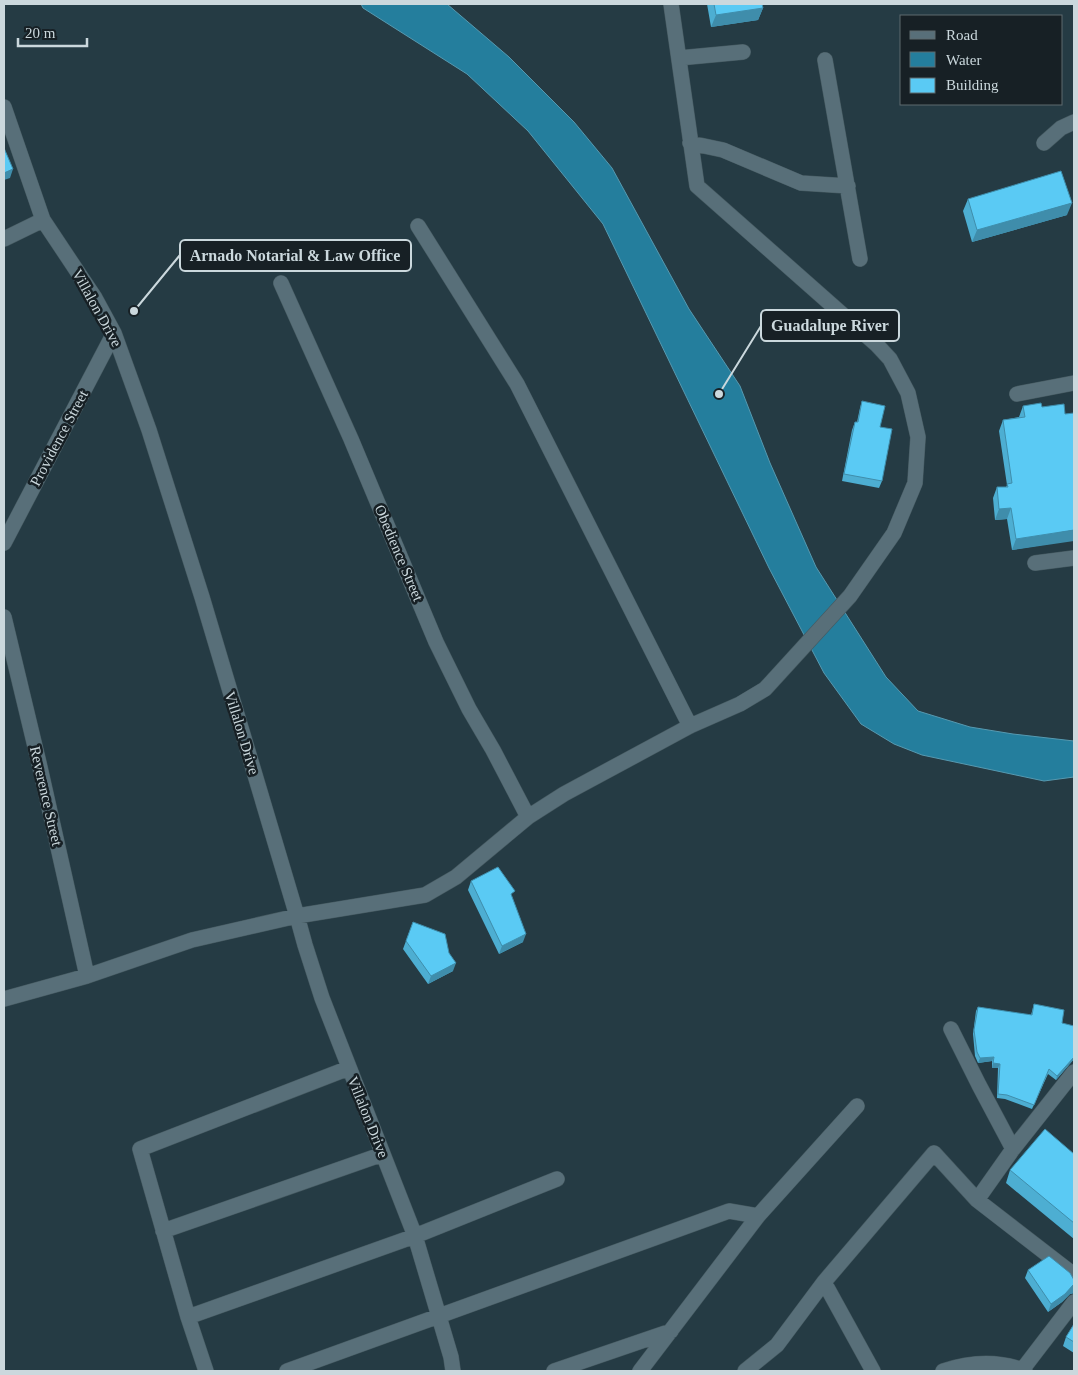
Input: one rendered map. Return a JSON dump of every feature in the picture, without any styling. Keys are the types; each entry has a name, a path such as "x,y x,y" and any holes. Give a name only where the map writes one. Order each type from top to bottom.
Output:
{"street":[{"path":"4,999 87,976 192,940 297,916 425,895 456,877 528,817 564,794 690,726 740,704 766,689 850,596 894,533 915,483 918,437 908,393 890,359 877,345 698,186 690,143 671,4"},
{"path":"679,58 743,52"},
{"path":"825,60 860,259"},
{"name":"Villalon Drive","path":"4,107 43,220 95,298 114,333 152,439 202,597 304,945 322,998 415,1236 451,1357 452,1371"},
{"path":"1044,143 1061,128 1074,122"},
{"path":"690,143 723,150 800,183 848,186"},
{"path":"4,239 43,220"},
{"path":"418,226 517,384 690,726"},
{"name":"Obedience Street","path":"282,283 351,439 436,642 468,710 493,750 528,817"},
{"name":"Providence Street","path":"4,543 114,333"},
{"path":"1017,394 1074,383"},
{"path":"1035,564 1074,558"},
{"name":"Reverence Street","path":"4,617 87,976"},
{"path":"951,1029 1013,1149"},
{"path":"206,1371 188,1317 140,1149 349,1068"},
{"path":"978,1200 1013,1149 1074,1072"},
{"path":"640,1371 758,1216 857,1106"},
{"path":"745,1371 777,1344 824,1282 934,1153 978,1200 1074,1275"},
{"path":"163,1231 383,1154"},
{"path":"188,1317 415,1236 557,1179"},
{"path":"287,1371 728,1211 758,1216"},
{"path":"824,1282 873,1371"},
{"path":"943,1371 975,1363 1000,1364 1023,1371 1074,1302"},
{"path":"554,1371 671,1331"}],"water":[{"path":"361,4 447,4 509,57 574,122 612,168 689,309 740,386 770,463 816,567 886,677 918,711 970,727 1074,741 1074,777 1044,781 922,755 894,744 861,724 824,673 769,568 603,224 528,131 467,74 363,8"}],"building":[{"path":"714,4 762,4 763,8 716,15"},
{"path":"4,148 13,169 4,173"},
{"path":"1061,171 1072,203 977,230 968,199"},
{"path":"862,401 885,406 880,427 892,429 882,481 844,474 855,422 858,422"},
{"path":"1041,403 1042,407 1064,404 1065,414 1074,413 1074,530 1016,539 1011,508 999,509 997,487 1008,487 1007,484 1012,483 1003,420 1025,417 1023,406"},
{"path":"498,867 515,891 511,894 526,934 502,946 471,881"},
{"path":"413,922 445,934 449,953 456,963 431,976 406,941"},
{"path":"1034,1004 1064,1010 1062,1023 1074,1026 1074,1057 1057,1076 1049,1069 1034,1105 1007,1095 998,1094 1000,1064 993,1063 994,1057 980,1058 977,1052 974,1030 978,1007 1032,1015"},
{"path":"1045,1129 1074,1154 1074,1223 1010,1170"},
{"path":"1049,1256 1070,1273 1074,1280 1074,1285 1051,1304 1028,1270"},
{"path":"1074,1324 1074,1342 1066,1337"}],"place":[{"name":"Arnado Notarial & Law Office","path":"134,311"},
{"name":"Guadalupe River","path":"719,394"}]}
